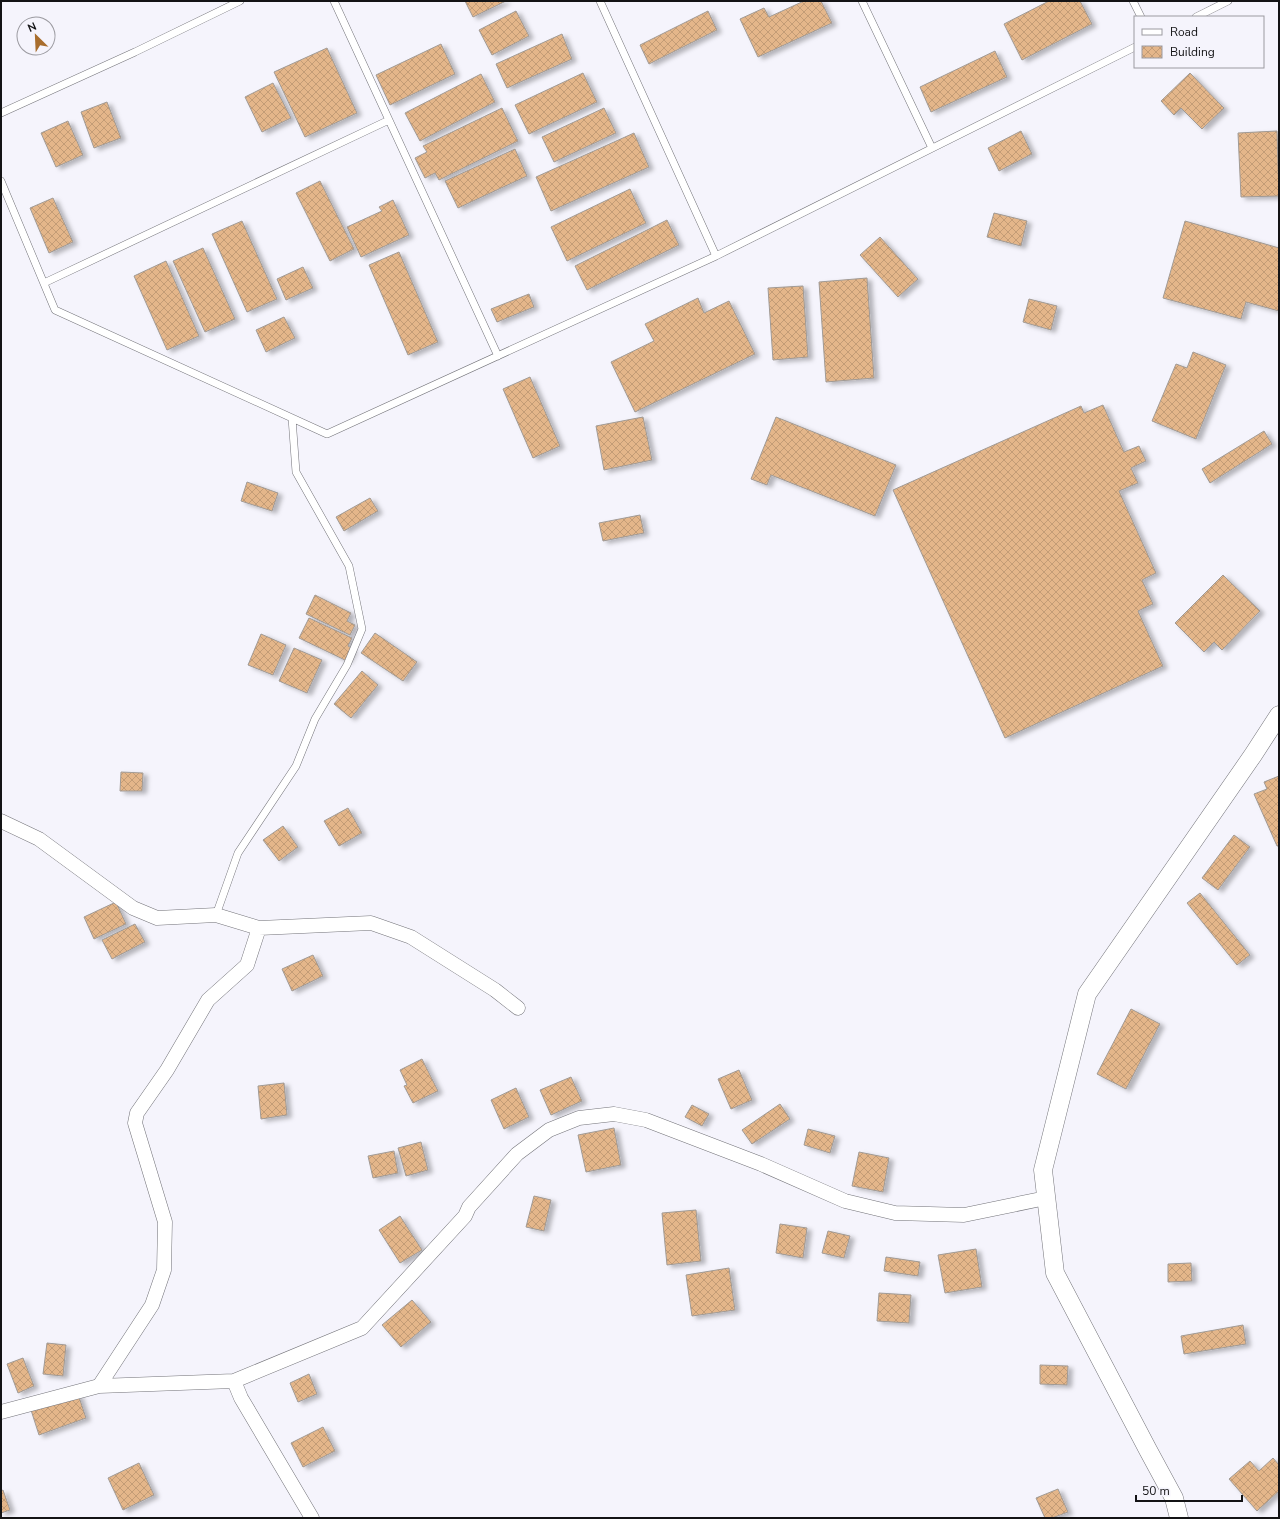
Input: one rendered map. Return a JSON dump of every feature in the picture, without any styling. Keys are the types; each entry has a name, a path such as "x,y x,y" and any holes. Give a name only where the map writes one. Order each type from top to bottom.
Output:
{"street":[{"path":"1179,1518 1174,1498 1054,1273 1043,1170 1087,994 1254,755 1279,715"},
{"path":"1,821 39,839 133,908 157,918 216,915 259,928 371,923 411,937 495,990 518,1008"},
{"path":"99,1386 152,1306 164,1270 165,1222 135,1123 137,1113 167,1070 208,1000 247,965 259,928"},
{"path":"1,1412 99,1386 234,1381 362,1328 465,1216 469,1207 517,1154 549,1130 580,1118 614,1114 646,1120 761,1164 845,1201 895,1213 964,1215 1046,1198"},
{"path":"234,1381 241,1398 312,1518"}],"lane":[{"path":"1,113 134,52 240,1"},
{"path":"334,1 498,356"},
{"path":"600,1 716,256"},
{"path":"862,1 932,148"},
{"path":"1134,1 1141,16"},
{"path":"1198,16 1228,1"},
{"path":"1,181 55,310 327,434 716,256 1134,47"},
{"path":"44,282 389,120"},
{"path":"216,915 238,852 296,766 315,719 347,665 362,629 349,566 296,472 292,418"}],"building":[{"path":"465,1 506,1 473,17"},
{"path":"804,1 821,1 832,23 758,57 740,19 764,8 769,17"},
{"path":"1049,1 1080,1 1092,24 1022,60 1004,24"},
{"path":"516,11 529,36 492,55 479,30"},
{"path":"708,11 717,30 649,64 640,45"},
{"path":"562,34 572,59 507,88 496,64"},
{"path":"441,44 455,74 390,105 376,75"},
{"path":"327,48 357,113 305,137 274,72"},
{"path":"995,51 1007,77 931,112 920,87"},
{"path":"583,73 597,102 529,134 515,105"},
{"path":"1190,73 1224,108 1202,129 1181,108 1174,115 1161,101"},
{"path":"481,74 495,102 420,141 405,113"},
{"path":"273,83 291,118 262,132 245,97"},
{"path":"107,102 121,138 94,148 81,112"},
{"path":"502,108 518,141 439,180 435,173 425,178 415,158 427,152 423,146"},
{"path":"604,108 616,133 554,162 542,137"},
{"path":"68,121 83,155 56,167 41,133"},
{"path":"1021,131 1032,154 999,171 988,148"},
{"path":"1277,131 1279,196 1241,197 1238,133"},
{"path":"634,133 649,167 551,211 536,177"},
{"path":"515,149 527,176 458,208 445,181"},
{"path":"320,181 354,249 330,261 296,193"},
{"path":"630,189 646,223 567,261 551,227"},
{"path":"53,198 73,242 49,253 30,208"},
{"path":"393,200 409,235 361,257 347,227 382,211 379,207"},
{"path":"994,213 1027,221 1021,246 987,237"},
{"path":"667,220 679,245 587,290 575,266"},
{"path":"242,221 277,299 247,312 212,234"},
{"path":"1185,221 1279,248 1279,311 1246,302 1241,319 1163,298"},
{"path":"880,237 918,279 898,297 860,255"},
{"path":"203,248 235,319 205,332 173,261"},
{"path":"399,252 438,342 408,355 369,265"},
{"path":"166,261 199,336 167,350 134,276"},
{"path":"303,267 313,288 286,300 277,279"},
{"path":"867,278 874,378 826,382 819,282"},
{"path":"803,286 808,357 773,360 768,288"},
{"path":"529,294 534,307 497,322 491,309"},
{"path":"698,298 704,313 729,301 755,354 635,412 611,362 654,341 645,324"},
{"path":"1029,299 1057,306 1051,330 1023,322"},
{"path":"284,317 295,338 266,352 256,330"},
{"path":"1193,352 1226,365 1196,439 1152,421 1176,364 1187,368"},
{"path":"530,377 560,446 533,458 503,389"},
{"path":"1103,405 1124,452 1139,446 1146,461 1131,468 1138,483 1119,491 1156,573 1142,580 1153,604 1138,611 1163,666 1005,738 893,490 1081,406 1084,413"},
{"path":"643,417 652,460 604,470 596,426"},
{"path":"776,417 896,465 875,516 771,475 767,485 751,479"},
{"path":"1264,431 1272,444 1210,483 1202,469"},
{"path":"247,482 278,493 272,511 241,501"},
{"path":"370,498 378,511 344,531 336,517"},
{"path":"640,515 644,533 603,541 599,523"},
{"path":"1223,575 1260,611 1222,650 1214,642 1204,652 1175,623"},
{"path":"315,595 351,613 347,621 355,625 350,635 306,614"},
{"path":"309,618 352,638 348,646 353,649 347,661 299,638"},
{"path":"375,633 417,662 403,681 361,653"},
{"path":"261,634 286,645 273,675 248,665"},
{"path":"294,648 322,660 307,693 279,681"},
{"path":"362,671 378,685 351,718 334,704"},
{"path":"121,772 143,773 142,791 120,791"},
{"path":"1279,776 1279,846 1277,846 1254,794 1267,789 1264,782"},
{"path":"348,808 362,833 339,846 324,821"},
{"path":"283,826 298,847 279,861 263,840"},
{"path":"1234,835 1250,847 1218,890 1202,878"},
{"path":"1200,893 1250,955 1237,965 1187,903"},
{"path":"116,902 126,924 94,939 84,917"},
{"path":"135,924 145,942 112,959 102,940"},
{"path":"313,955 323,976 292,991 282,969"},
{"path":"1131,1009 1160,1024 1126,1089 1097,1074"},
{"path":"422,1059 438,1091 413,1103 404,1086 407,1085 400,1070"},
{"path":"739,1070 752,1100 731,1109 718,1079"},
{"path":"571,1077 582,1101 551,1115 540,1090"},
{"path":"284,1083 287,1115 261,1119 258,1086"},
{"path":"516,1088 529,1117 504,1129 491,1100"},
{"path":"780,1104 790,1119 752,1144 742,1130"},
{"path":"692,1105 709,1114 702,1126 685,1117"},
{"path":"614,1128 621,1165 586,1172 578,1135"},
{"path":"808,1129 835,1136 830,1153 804,1145"},
{"path":"421,1142 428,1170 406,1176 398,1148"},
{"path":"394,1151 398,1173 373,1178 368,1156"},
{"path":"859,1152 889,1158 883,1192 852,1186"},
{"path":"534,1196 551,1200 544,1231 526,1227"},
{"path":"696,1210 701,1261 667,1265 662,1213"},
{"path":"400,1216 422,1250 400,1263 379,1230"},
{"path":"780,1224 807,1228 803,1258 776,1253"},
{"path":"828,1231 850,1236 844,1258 822,1253"},
{"path":"976,1249 982,1287 945,1293 938,1255"},
{"path":"886,1257 920,1262 918,1276 884,1271"},
{"path":"1191,1263 1192,1281 1168,1282 1168,1264"},
{"path":"729,1268 735,1310 692,1316 686,1275"},
{"path":"879,1293 911,1295 909,1323 877,1321"},
{"path":"412,1300 431,1322 401,1347 382,1325"},
{"path":"1243,1325 1246,1344 1184,1354 1181,1336"},
{"path":"47,1343 66,1345 63,1376 43,1374"},
{"path":"23,1358 34,1386 18,1393 7,1364"},
{"path":"1040,1365 1068,1366 1067,1385 1040,1384"},
{"path":"309,1374 317,1394 298,1402 290,1383"},
{"path":"78,1394 86,1418 39,1435 31,1410"},
{"path":"323,1427 335,1451 303,1467 291,1443"},
{"path":"1273,1458 1279,1465 1279,1491 1257,1511 1229,1479 1250,1461 1259,1471"},
{"path":"139,1463 154,1495 123,1510 108,1478"},
{"path":"1058,1489 1068,1512 1052,1518 1045,1518 1036,1498"},
{"path":"3,1490 10,1510 1,1513 1,1491"}]}
